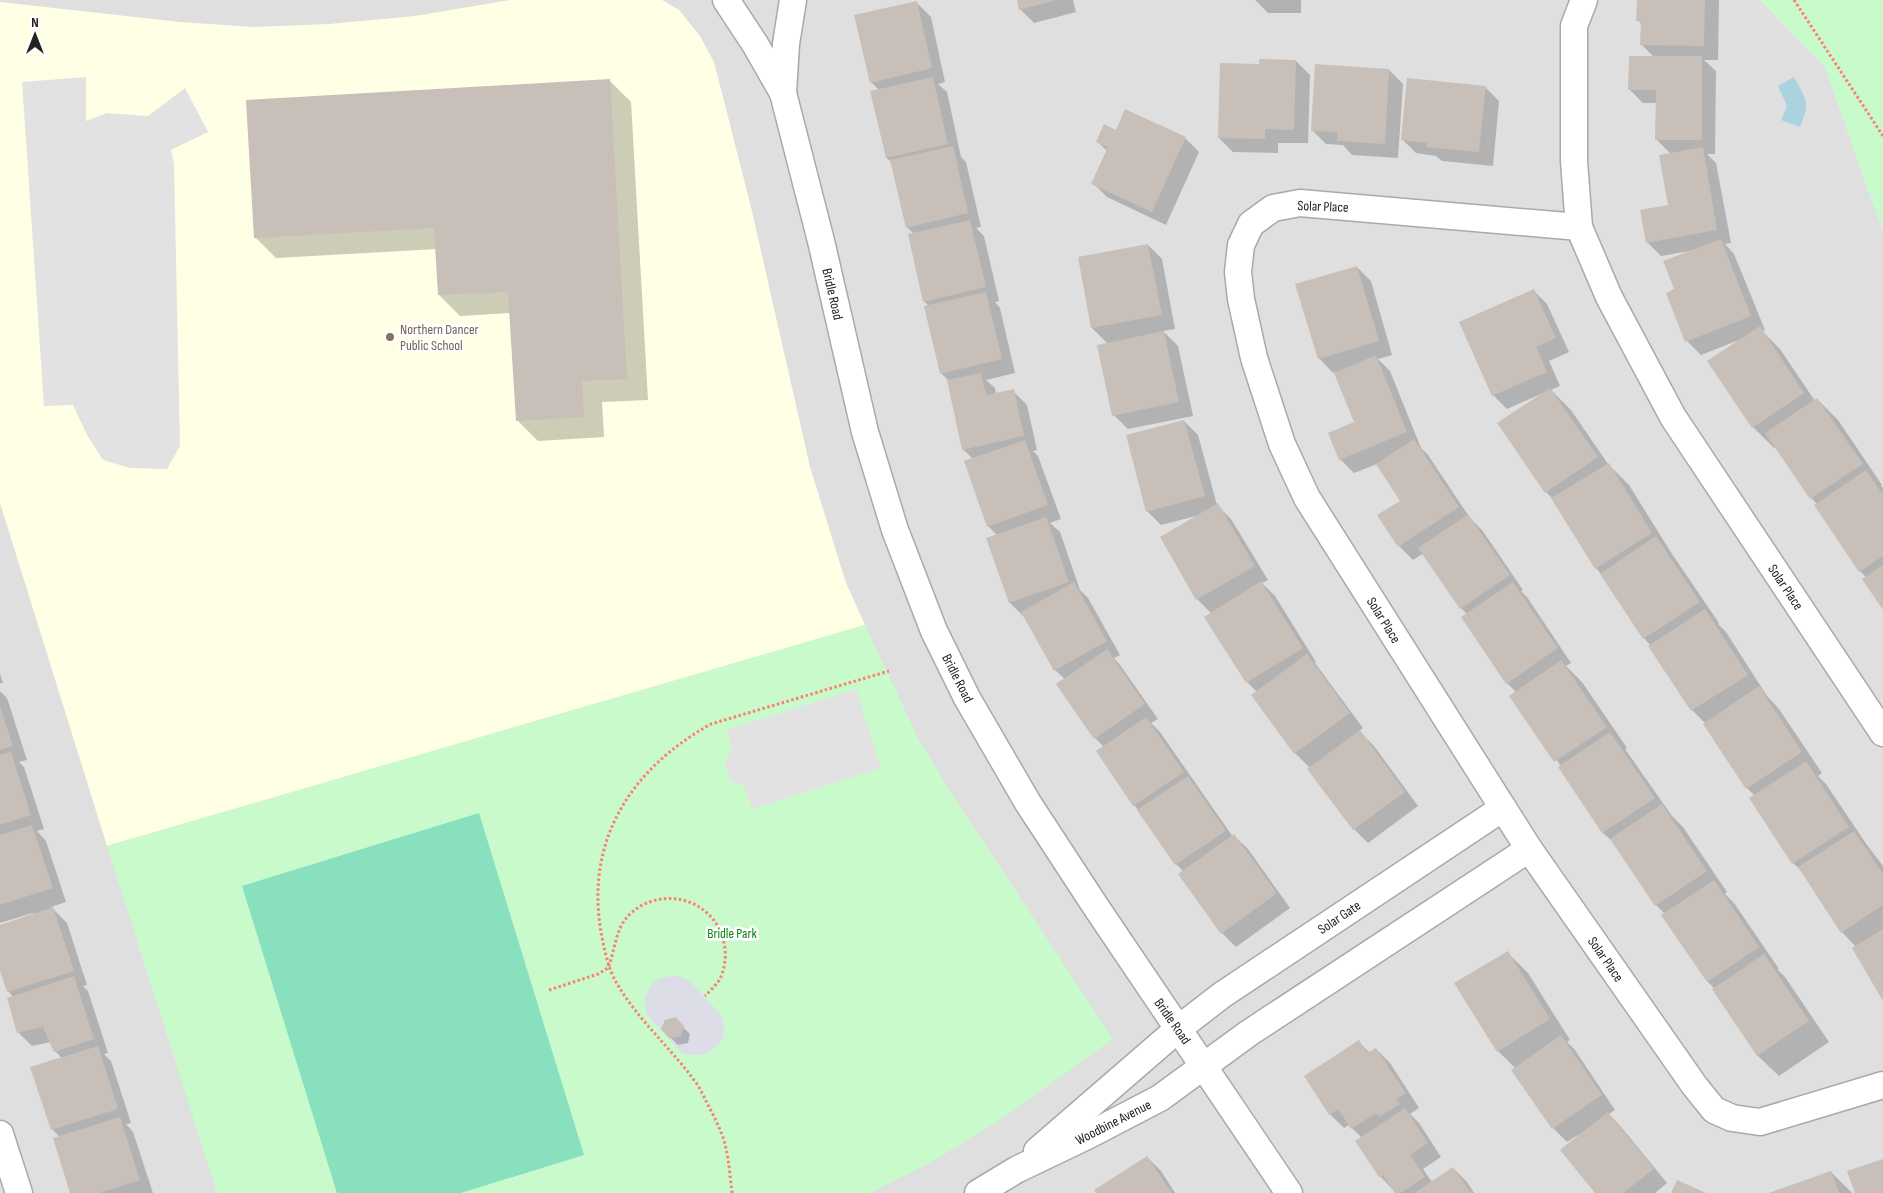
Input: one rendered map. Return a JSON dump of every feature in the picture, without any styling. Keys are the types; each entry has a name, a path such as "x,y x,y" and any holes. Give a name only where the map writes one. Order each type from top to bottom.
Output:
{"street":[{"name":"Bridle Road","path":"726,0 755,44 783,94 821,241 865,432 895,530 934,631 967,698 1028,802 1096,907 1289,1193"},
{"name":"Bridle Road","path":"783,94 786,44 793,0"},
{"name":"Solar Place","path":"1562,0 1574,26"},
{"name":"Solar Place","path":"1584,0 1574,26 1574,162 1579,227 1609,297 1673,418 1883,733"},
{"name":"Solar Place","path":"1579,227 1300,202 1273,208 1251,224 1241,245 1238,272 1240,290 1254,358 1282,444 1307,498 1529,849 1688,1077 1714,1110 1732,1118 1760,1122 1883,1085"},
{"name":"Solar Gate","path":"1178,1029 1222,995 1503,808"},
{"path":"1204,1066 1249,1033 1529,849"},
{"name":"Woodbine Avenue","path":"1016,1170 1178,1029"},
{"name":"Woodbine Avenue","path":"978,1193 1016,1170 1160,1098 1204,1066"},
{"path":"0,1134 19,1193"}],"path":[{"path":"1794,0 1883,136"},
{"path":"732,1193 725,1144 704,1097 695,1081 634,1009 615,981 604,947 598,914 598,882 604,852 613,823 628,796 647,771 687,737 711,724 889,671"},
{"path":"549,990 598,974 608,968 621,928 629,916 649,902 675,899 688,901 699,906 712,917 721,932 725,956 723,969 718,981 705,996"}],"shaded area":[{"path":"0,0 1760,0 1825,67 1883,232 1883,1193 0,1193"},
{"name":"Northern Dancer Public School","path":"510,0 662,0 679,10 700,36 714,62 751,207 810,467 846,583 865,625 107,846 0,503 0,2 180,22 254,27 329,24 415,16"},
{"path":"86,77 86,121 107,113 148,116 185,88 208,132 171,150 174,164 180,446 167,469 130,468 103,460 87,435 73,405 44,406 22,82"},
{"path":"856,689 881,768 752,809 744,785 730,781 725,761 732,750 727,730"},
{"path":"677,975 690,981 721,1015 725,1030 723,1038 719,1045 709,1052 699,1055 688,1055 681,1052 647,1015 644,1000 652,983 659,979"}],"green space":[{"path":"1760,0 1883,0 1883,232 1825,67"},
{"name":"Bridle Park","path":"865,625 918,738 950,791 1113,1039 1003,1118 930,1163 870,1193 217,1193 107,846"},
{"path":"479,813 584,1155 461,1193 337,1193 242,886"}],"water":[{"path":"1794,77 1806,101 1800,127 1781,120 1787,106 1778,86"}],"building":[{"path":"1017,0 1054,0 1054,1 1019,10"},
{"path":"1637,0 1705,0 1704,46 1640,45 1641,21 1636,21"},
{"path":"917,1 932,68 870,83 854,15"},
{"path":"1629,56 1702,56 1702,140 1655,140 1656,90 1628,90"},
{"path":"1259,59 1296,60 1294,130 1265,129 1265,139 1218,138 1220,63 1259,64"},
{"path":"1315,64 1389,69 1385,144 1337,141 1337,132 1311,131"},
{"path":"933,77 948,144 886,158 870,91"},
{"path":"1407,78 1486,86 1479,152 1426,147 1427,143 1401,140"},
{"path":"610,79 627,379 582,381 584,417 516,421 508,292 438,295 434,228 254,238 246,100"},
{"path":"1125,109 1186,137 1152,212 1091,184 1108,147 1096,142 1104,124 1116,130"},
{"path":"953,146 968,213 906,228 890,160"},
{"path":"1703,147 1717,230 1646,243 1640,210 1668,205 1659,155"},
{"path":"970,220 986,287 923,302 908,234"},
{"path":"1721,239 1751,316 1685,342 1666,293 1674,289 1663,261"},
{"path":"1148,244 1162,315 1091,328 1078,257"},
{"path":"1357,266 1379,341 1318,359 1295,284"},
{"path":"1534,289 1556,338 1536,347 1547,372 1492,396 1459,322"},
{"path":"986,292 1002,359 940,374 924,306"},
{"path":"1760,326 1804,393 1752,428 1707,361"},
{"path":"1164,331 1179,402 1112,416 1097,345"},
{"path":"1376,355 1407,432 1339,460 1328,433 1354,422 1334,373"},
{"path":"981,373 986,395 1014,389 1024,436 962,450 947,380"},
{"path":"1550,388 1598,457 1545,493 1497,423"},
{"path":"1817,398 1863,464 1810,499 1765,433"},
{"path":"1184,420 1205,496 1146,512 1126,435"},
{"path":"1414,439 1459,507 1398,547 1377,515 1400,501 1376,464"},
{"path":"1025,440 1048,505 987,527 964,461"},
{"path":"1609,463 1652,533 1595,569 1551,498"},
{"path":"1866,470 1883,495 1883,556 1859,572 1814,505"},
{"path":"1218,503 1255,566 1196,600 1160,537"},
{"path":"1468,514 1510,575 1460,609 1418,548"},
{"path":"1046,517 1069,582 1009,603 986,538"},
{"path":"1656,536 1700,602 1643,639 1600,574"},
{"path":"1883,565 1883,610 1862,579"},
{"path":"1261,581 1303,648 1246,683 1204,617"},
{"path":"1074,582 1107,641 1054,671 1021,612"},
{"path":"1513,582 1558,648 1506,684 1461,617"},
{"path":"1705,609 1748,675 1691,711 1648,646"},
{"path":"1107,649 1145,704 1094,739 1056,684"},
{"path":"1307,654 1350,713 1294,754 1251,695"},
{"path":"1561,660 1607,727 1554,762 1509,696"},
{"path":"1759,686 1802,752 1746,789 1703,724"},
{"path":"0,706 13,746 0,750"},
{"path":"1146,717 1184,772 1133,806 1096,751"},
{"path":"1360,730 1405,792 1353,830 1307,769"},
{"path":"1610,732 1655,798 1602,833 1558,767"},
{"path":"11,752 31,815 0,825 0,755"},
{"path":"1806,761 1849,827 1792,864 1749,798"},
{"path":"1188,776 1226,831 1175,865 1137,810"},
{"path":"1662,804 1707,871 1655,906 1610,839"},
{"path":"32,825 53,888 0,905 0,835"},
{"path":"1854,831 1883,874 1883,905 1841,933 1798,867"},
{"path":"1234,834 1277,893 1221,934 1178,874"},
{"path":"1714,880 1759,947 1707,982 1661,915"},
{"path":"53,907 74,971 7,992 0,971 0,925"},
{"path":"1883,929 1883,1001 1852,948"},
{"path":"1508,951 1550,1019 1497,1052 1454,983"},
{"path":"1764,954 1809,1021 1757,1056 1712,989"},
{"path":"74,976 94,1039 54,1052 43,1027 17,1033 7,998"},
{"path":"676,1017 684,1026 681,1036 670,1039 661,1029 665,1020"},
{"path":"1561,1035 1602,1095 1552,1129 1511,1070"},
{"path":"1359,1040 1367,1053 1376,1048 1406,1093 1396,1100 1400,1104 1379,1117 1376,1113 1351,1129 1338,1109 1329,1115 1304,1076"},
{"path":"98,1046 118,1109 51,1130 30,1067"},
{"path":"1405,1108 1428,1143 1410,1155 1425,1177 1401,1193 1395,1193 1383,1175 1379,1177 1355,1141"},
{"path":"1608,1112 1654,1169 1623,1193 1595,1193 1560,1150"},
{"path":"120,1117 140,1180 100,1193 70,1193 53,1138"},
{"path":"1147,1156 1172,1193 1096,1193 1094,1190"},
{"path":"1883,1159 1883,1193 1855,1193 1847,1171"},
{"path":"1453,1167 1471,1193 1414,1193"},
{"path":"1831,1171 1839,1193 1769,1193"},
{"path":"1677,1180 1706,1193 1671,1193"}],"place":[{"name":"Northern Dancer Public School","path":"390,337"}]}
